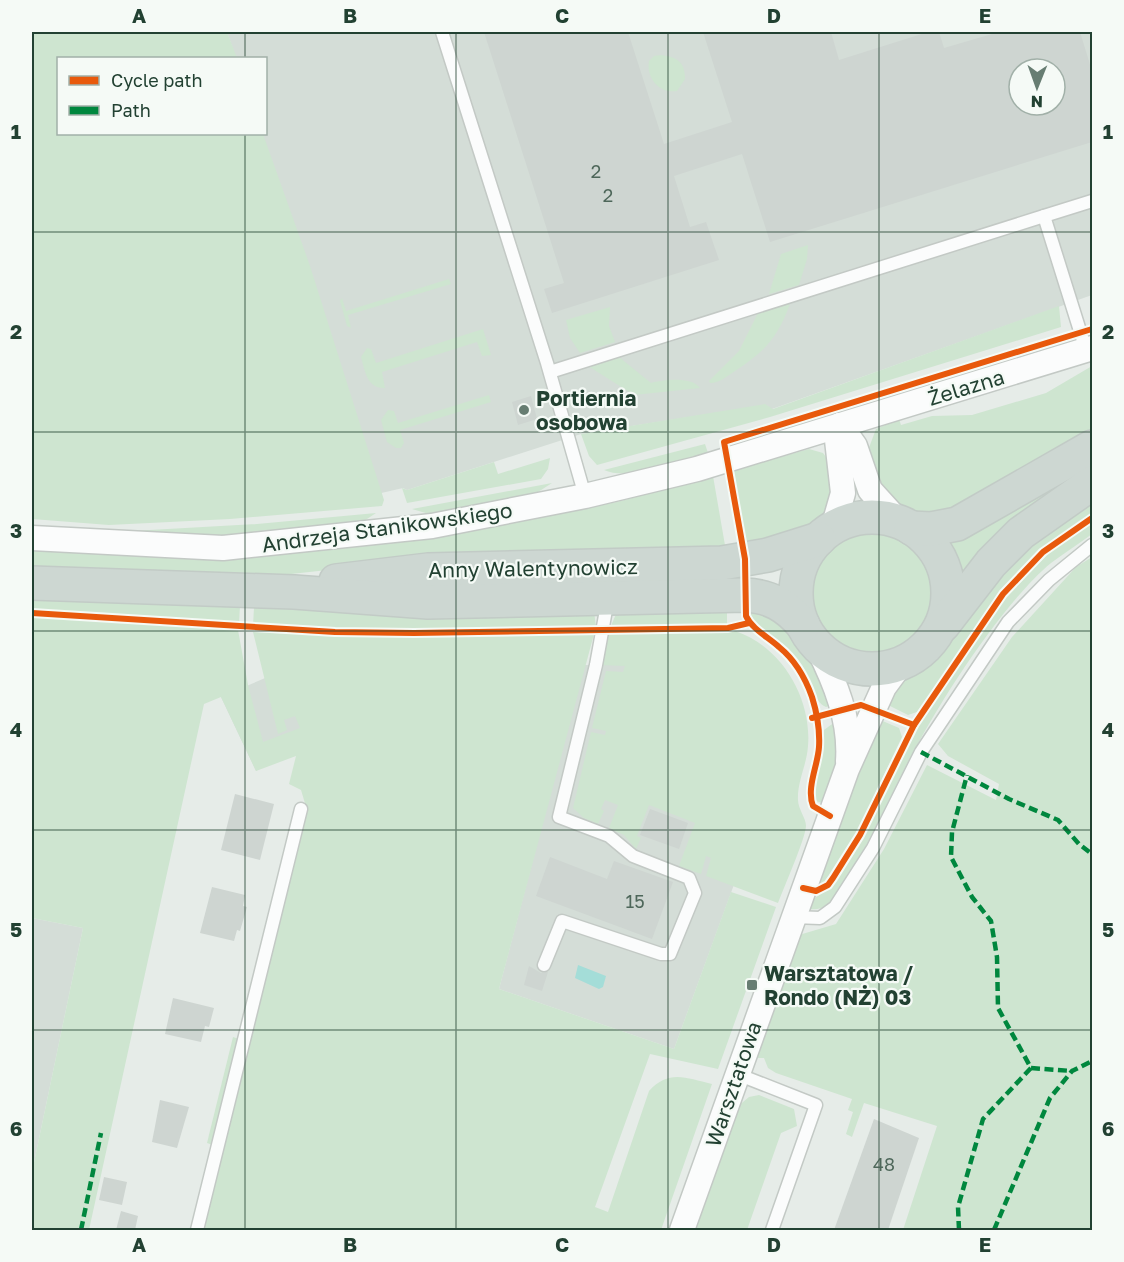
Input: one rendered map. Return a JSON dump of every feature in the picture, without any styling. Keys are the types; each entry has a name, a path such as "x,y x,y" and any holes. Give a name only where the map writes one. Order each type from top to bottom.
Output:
{"main road":[{"path":"1092,447 957,524 931,529 865,518 826,533 806,555 798,574 796,595 810,635 833,658 851,666 871,669 901,664 921,652 991,563 1021,532 1092,483"},
{"path":"905,525 930,544 943,566 948,597 940,628"},
{"name":"Anny Walentynowicz","path":"245,590 428,570 722,563 768,555 826,533"},
{"name":"Anny Walentynowicz","path":"32,583 245,590 402,601 762,597 780,604 810,635"}],"street":[{"name":"Żelazna","path":"840,425 1089,349"},
{"name":"Andrzeja Stanikowskiego","path":"32,538 223,549 432,526 585,496 697,469 840,425"},
{"path":"840,425 855,446 870,490 905,525"},
{"path":"826,533 843,493 837,440 840,425"},
{"name":"Warsztatowa","path":"810,635 844,710 849,743 847,769"},
{"name":"Warsztatowa","path":"682,1230 847,769 884,687 901,664"}],"lane":[{"path":"442,32 550,372 585,496"},
{"path":"550,372 1092,201"},
{"path":"1044,216 1089,349"},
{"path":"793,917 820,918 835,907 873,848 921,752 1008,622 1049,580 1092,545"},
{"path":"544,965 562,921 661,954 670,954 695,893 689,878 633,856 609,836 559,817 596,665 608,598"},
{"path":"197,1230 301,809"},
{"path":"737,1074 816,1105 772,1230"}],"shaded area":[{"path":"227,32 1092,32 1092,295 772,409 765,405 581,434 407,490 403,488 377,494 261,135 267,135 267,57 236,57"},
{"path":"642,638 778,764 674,1049 499,989 584,665 601,665"},
{"path":"300,663 327,726 256,771 221,697"},
{"path":"32,918 83,928 32,1172"}],"green space":[{"path":"32,32 227,32 237,57 57,57 57,135 263,135 310,266 384,500 382,506 230,519 109,525 32,519"},
{"path":"661,55 676,59 684,68 685,79 677,91 665,90 655,84 652,79 649,61 654,56"},
{"path":"808,245 807,259 799,285 769,294 781,254"},
{"path":"449,279 451,284 348,315 351,328 347,326 340,301 342,298 346,311"},
{"path":"790,304 775,335 762,350 723,379 710,383 709,381 739,351 758,313"},
{"path":"1059,306 1061,327 770,417 597,465 589,456 581,434 765,404 773,409"},
{"path":"610,307 609,326 615,342 580,353 570,338 566,320"},
{"path":"483,329 491,355 482,356 477,342 382,372 385,388 374,386 368,378 361,357 367,348 371,349 376,363"},
{"path":"619,357 651,383 684,380 700,388 634,395 588,366"},
{"path":"1092,366 1092,432 956,511 916,513 901,508 884,496 867,453 876,429 899,419 901,425 932,416 972,415 1046,393"},
{"path":"489,395 491,402 400,430 404,443 401,448 396,448 387,442 381,420 388,410 394,411 398,423"},
{"path":"705,444 708,453 656,469 627,473 604,470"},
{"path":"809,449 823,453 835,469 828,512 815,524 746,547 733,470"},
{"path":"550,458 548,469 541,479 407,503 402,488 407,490 494,462 498,474"},
{"path":"1092,460 1092,470 962,575 947,542"},
{"path":"713,476 726,551 428,559 245,577 32,569 32,547 258,556 452,535 617,502"},
{"path":"552,483 535,494 429,514 412,509"},
{"path":"1092,496 1092,513 1048,543 1005,586 917,712 908,715 884,703 896,686 926,668 942,652 997,573"},
{"path":"376,513 364,521 217,537 131,533 132,531 257,524"},
{"path":"1092,522 1092,534 1051,563 1032,580 974,653 924,732 875,833 853,872 827,905 819,909 808,909 812,900 831,887 858,845 916,728 1007,595 1049,553"},
{"path":"872,533 895,538 915,551 928,571 933,594 928,617 915,637 895,650 872,655 849,650 829,637 816,617 811,594 816,571 829,551 849,538"},
{"path":"1092,557 1092,1230 903,1230 937,1126 864,1103 852,1137 846,1134 853,1112 848,1110 852,1099 776,1073 768,1068 764,1058 755,1058 799,935 836,924 884,849 927,765 996,800 999,784 948,756 938,744 1012,637 1076,567"},
{"path":"32,597 240,606 239,623 32,609"},
{"path":"257,604 594,611 596,627 327,629 253,625 254,608"},
{"path":"727,607 727,624 611,626 616,614"},
{"path":"748,608 771,618 793,637 823,681 835,704 826,707 821,704 799,663 756,622"},
{"path":"32,617 238,630 248,685 263,742 300,728 295,716 284,720 287,730 278,734 253,632 338,636 594,634 499,989 674,1049 731,892 776,907 718,1069 650,1054 595,1207 608,1212 649,1091 664,1080 678,1077 712,1084 661,1230 203,1230 307,810 301,790 289,784 296,756 256,771 221,697 204,704 89,1230 32,1230 32,1172 83,928 32,918"},
{"path":"735,631 752,638 780,662 799,693 808,728 807,753 798,793 798,803 805,820 805,833 778,903 706,876 711,858 706,856 701,874 679,866 695,823 649,805 637,836 641,838 636,849 624,835 609,828 618,805 605,800 601,809 604,811 598,824 584,818 573,808 591,732 605,735 606,731 592,728 606,671 623,672 625,666 600,665 609,634"},
{"path":"839,719 838,760 822,803 816,801 815,797 824,730"},
{"path":"878,719 899,728 902,737 854,838 824,883 817,886"},
{"path":"233,1037 239,1039 213,1145 207,1143"},
{"path":"759,1095 794,1109 797,1126 781,1133 747,1230 696,1230 737,1107 749,1097"}],"water":[{"path":"578,965 606,976 603,987 599,989 575,978"}],"building":[{"path":"484,32 628,32 664,144 732,122 703,32 831,32 839,60 928,32 939,32 944,48 999,32 1080,32 1092,71 1092,142 770,242 742,154 674,176 690,227 706,222 719,260 552,313 544,289 564,283"},
{"name":"Portiernia osobowa","path":"531,396 537,419 518,425 512,402"},
{"path":"235,794 274,804 260,860 221,850"},
{"path":"650,809 688,823 679,849 640,835"},
{"path":"550,857 607,879 614,861 673,882 652,939 536,896"},
{"path":"212,887 245,895 243,906 247,907 240,931 237,930 234,941 200,933"},
{"path":"529,966 541,973 548,972 542,991 524,985"},
{"path":"173,998 214,1008 209,1027 205,1026 201,1042 165,1034"},
{"path":"160,1100 189,1107 177,1148 152,1142"},
{"path":"874,1119 919,1138 888,1230 834,1230"},
{"path":"104,1177 127,1182 122,1205 99,1200"},
{"path":"121,1211 138,1216 135,1230 116,1230"}],"marked path":[{"path":"921,752 1009,799 1058,820 1079,844 1092,854"},
{"path":"959,1230 958,1207 983,1119 1031,1068 998,1008 997,957 991,921 972,897 951,857 952,832 967,775"},
{"path":"994,1230 1050,1098 1072,1071 1092,1061"},
{"path":"1031,1068 1072,1071"},
{"path":"81,1230 101,1133"}],"cycle path":[{"path":"830,816 813,806 811,799 818,754 819,728 809,690 799,669 790,657 756,629 746,616 745,559 724,442 1092,329"},
{"path":"803,888 816,891 828,885 833,878 860,835 914,725 1003,594 1043,552 1092,518"},
{"path":"32,613 335,632 414,633 728,628 749,623"},
{"path":"812,718 861,705 914,725"}],"place":[{"name":"Portiernia osobowa","path":"524,410"},
{"name":"Warsztatowa / Rondo (NŻ) 03","path":"752,985"}]}
